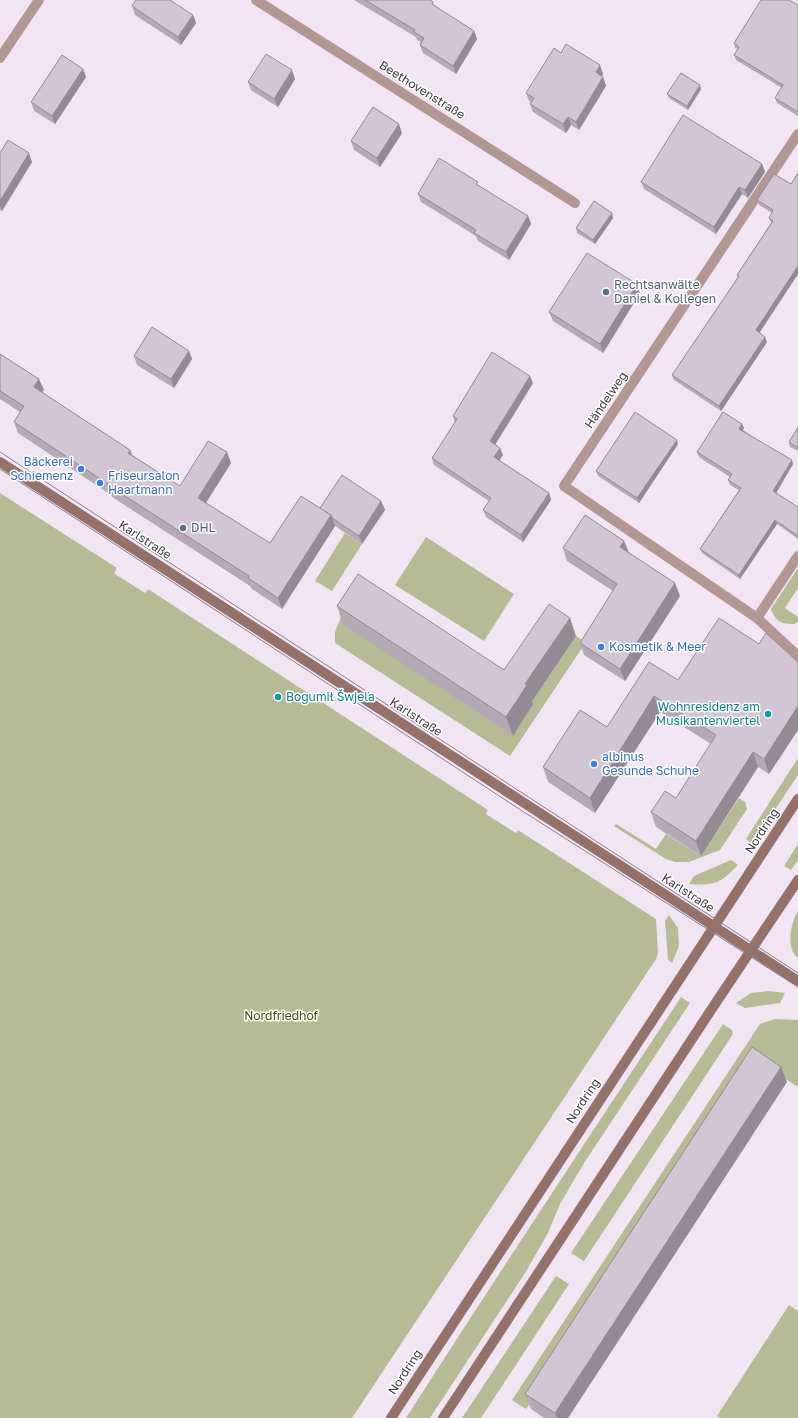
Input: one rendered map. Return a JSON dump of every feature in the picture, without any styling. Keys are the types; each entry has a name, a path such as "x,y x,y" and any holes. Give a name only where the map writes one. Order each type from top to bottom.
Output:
{"main road":[{"name":"Karlstraße","path":"0,462 798,981"},
{"name":"Nordring","path":"391,1418 798,799"},
{"path":"443,1418 717,1000 798,880"}],"street":[{"path":"0,58 39,0"},
{"name":"Beethovenstraße","path":"256,0 575,203"},
{"name":"Händelweg","path":"798,134 564,486 757,618 798,656"},
{"path":"757,618 798,556"}],"green space":[{"name":"Nordfriedhof","path":"0,493 117,568 114,573 118,576 145,593 148,589 488,810 486,814 516,833 518,830 656,919 658,953 656,959 352,1418 0,1418"},
{"path":"345,533 362,544 332,591 315,581"},
{"path":"426,537 514,594 484,641 395,585"},
{"path":"798,568 798,588 785,608 798,617 798,621 795,624 783,623 775,617 771,609"},
{"path":"341,617 516,680 543,685 576,636 586,642 510,756 335,643 335,632"},
{"path":"798,758 798,775 752,844 746,839"},
{"path":"739,798 745,802 747,809 720,850 689,862 675,862 666,859 614,826 616,824 656,849 666,834 701,856"},
{"path":"798,844 798,860 791,870 784,866"},
{"path":"731,860 738,865 722,879 711,884 689,884 694,876"},
{"path":"798,911 798,958 794,954 790,942 790,935 795,916"},
{"path":"669,915 678,928 679,946 672,963 668,960 665,921"},
{"path":"770,991 785,993 780,1003 745,1008 736,1003 751,993"},
{"path":"681,997 690,1003 584,1163 560,1204 548,1233 525,1273 430,1418 406,1418 508,1260"},
{"path":"775,1019 798,1020 798,1087 755,1059 526,1409 512,1400 760,1024"},
{"path":"723,1024 732,1030 733,1034 584,1261 571,1253"},
{"path":"556,1276 569,1284 481,1418 462,1418"},
{"path":"789,1305 798,1311 798,1418 720,1418 717,1416"}],"building":[{"path":"136,0 170,0 193,15 178,37 132,6"},
{"path":"365,0 430,0 433,2 432,4 474,31 453,66 420,45 424,38 414,32 415,30"},
{"path":"761,0 789,0 798,5 798,112 775,98 783,85 734,55 739,47 734,43"},
{"path":"566,44 600,65 596,72 603,77 576,122 568,117 563,124 530,104 534,98 526,93 554,48 561,53"},
{"path":"266,54 292,70 274,99 248,82"},
{"path":"62,55 83,69 52,116 31,102"},
{"path":"681,73 700,85 687,106 667,94"},
{"path":"373,107 399,124 377,158 351,141"},
{"path":"683,115 762,164 745,190 739,187 714,227 641,182"},
{"path":"8,140 29,153 0,201 0,153"},
{"path":"439,158 478,182 476,184 528,216 506,252 474,233 476,230 418,194"},
{"path":"798,173 798,266 756,330 765,337 719,406 672,375 739,276 737,275 773,221 769,218 773,210 757,200 774,174 791,184"},
{"path":"594,201 612,213 593,240 576,228"},
{"path":"587,253 637,284 600,344 549,312"},
{"path":"152,327 189,351 171,379 134,356"},
{"path":"492,352 530,376 490,441 500,448 494,457 549,493 521,535 483,510 491,498 432,458 457,419 453,416"},
{"path":"0,354 39,379 34,387 130,450 128,453 180,486 208,441 227,452 198,498 270,543 301,496 331,515 278,598 248,578 249,576 14,422 24,406 0,391"},
{"path":"635,412 677,440 637,498 596,471"},
{"path":"723,412 742,424 739,429 792,460 773,491 798,507 798,536 775,520 739,575 700,549 741,488 728,480 732,474 697,452"},
{"path":"798,427 798,448 789,442"},
{"path":"342,475 381,501 359,536 320,508"},
{"path":"585,515 624,541 620,547 675,583 620,669 580,643 617,584 563,548"},
{"path":"358,574 504,670 549,604 570,618 525,684 527,685 506,717 337,606"},
{"path":"719,618 759,644 766,633 798,662 798,706 764,759 753,752 696,841 651,812 665,791 676,798 716,735 654,696 590,798 543,767 580,710 607,727 649,662 678,680"},
{"path":"752,1047 781,1067 555,1413 525,1394"}],"tram line":[{"path":"0,452 798,973"},
{"path":"0,469 513,805 798,987"}],"place":[{"name":"Rechtsanwälte Daniel & Kollegen","path":"606,292"},
{"name":"Bäckerei Schiemenz","path":"81,469"},
{"name":"Friseursalon Haartmann","path":"100,483"},
{"name":"DHL","path":"183,528"},
{"name":"Kosmetik & Meer","path":"601,647"},
{"name":"Bogumił Šwjela","path":"278,697"},
{"name":"Wohnresidenz am Musikantenviertel","path":"768,714"},
{"name":"albinus Gesunde Schuhe","path":"594,764"}]}
